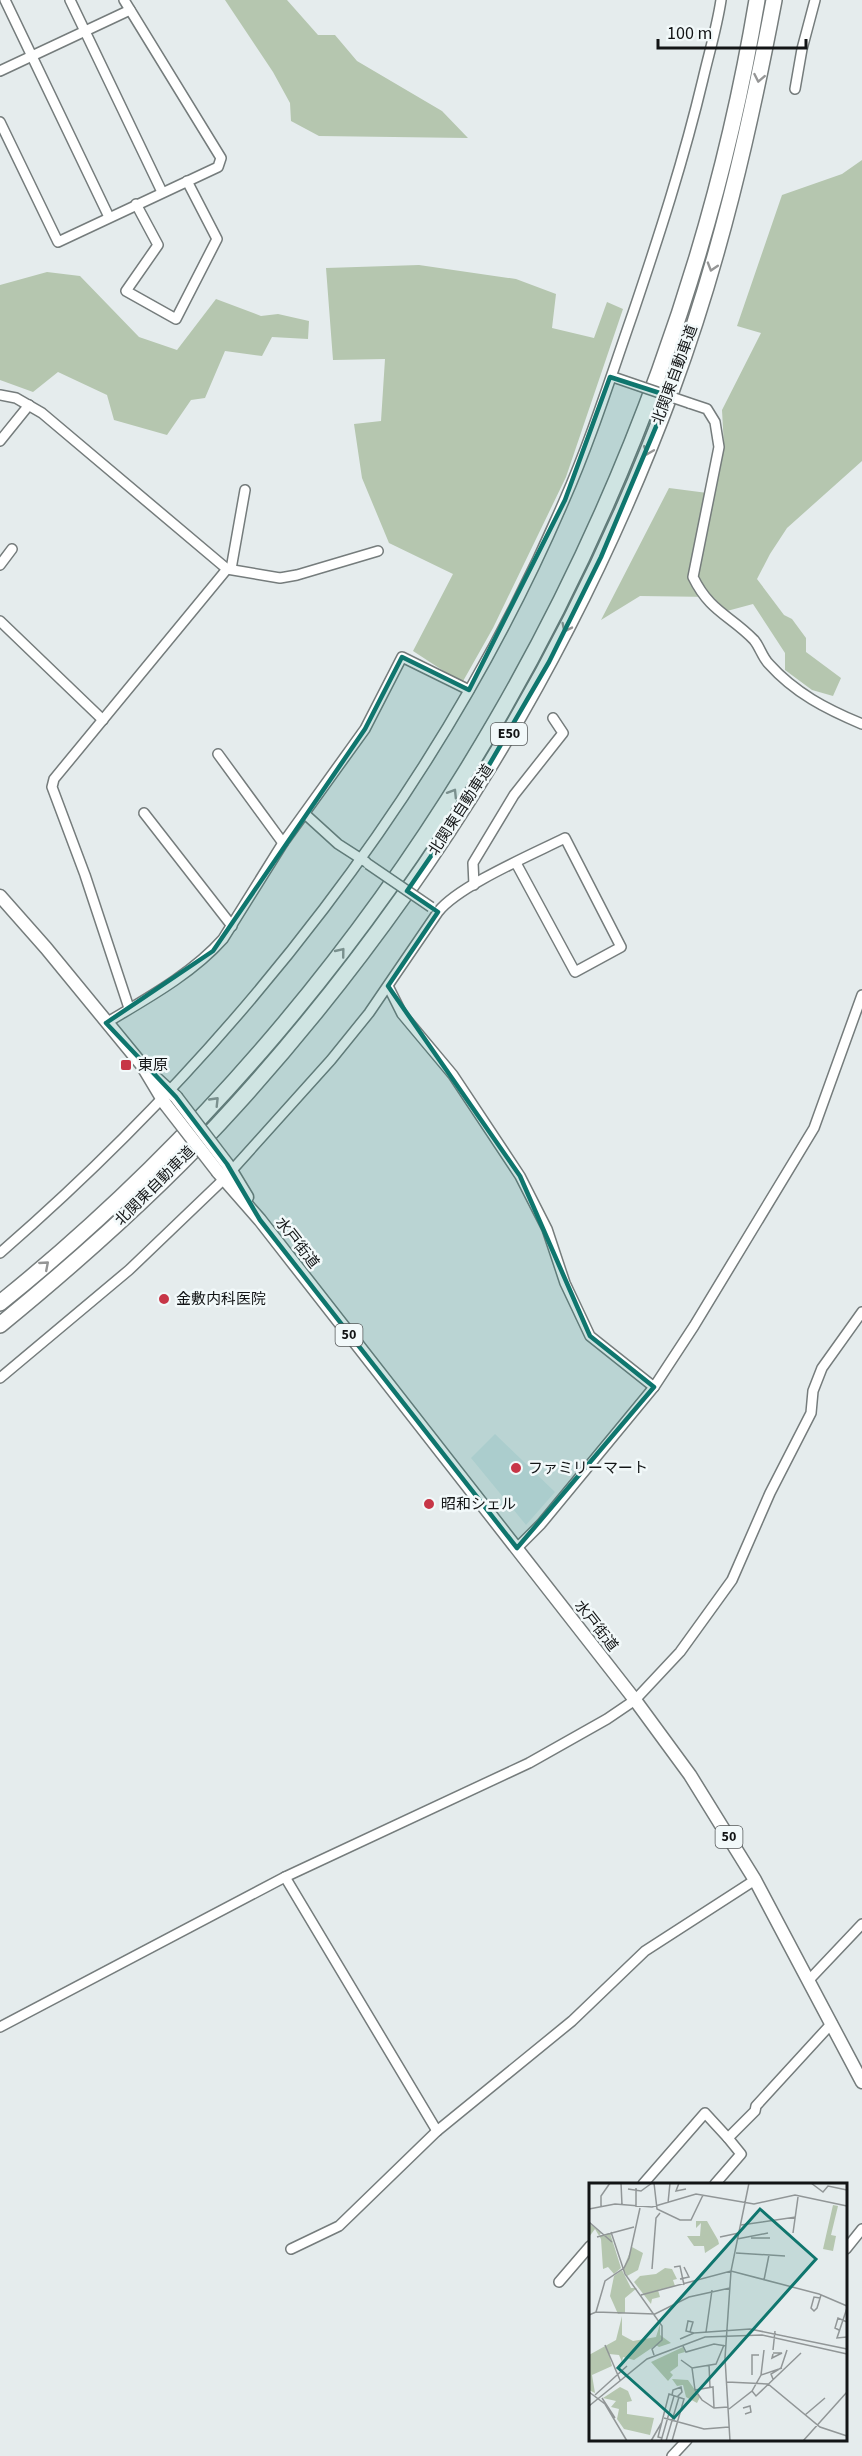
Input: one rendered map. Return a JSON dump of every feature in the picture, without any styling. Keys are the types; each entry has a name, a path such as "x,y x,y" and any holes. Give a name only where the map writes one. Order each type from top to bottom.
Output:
{"highway":[{"name":"北関東自動車道","path":"0,1303 75,1239 145,1174 224,1092 356,933 408,861 490,733 533,655 585,550 624,464 656,380 705,228 723,163 757,0"},
{"name":"北関東自動車道","path":"0,1325 86,1254 159,1185 242,1098 308,1022 370,942 428,861 506,741 602,557 673,387 700,307 734,188 748,134 774,0"}],"main road":[{"name":"水戸街道","path":"0,896 46,948 168,1097 260,1220 635,1700 690,1775 755,1880 862,2082"}],"street":[{"path":"5,0 110,217"},
{"path":"70,0 162,192"},
{"path":"0,122 58,242 218,167 221,158 124,0"},
{"path":"0,1253 94,1169 168,1097 264,985 365,861 469,690 519,599 565,500 613,377 680,167 721,0"},
{"path":"795,89 802,49 815,0"},
{"path":"0,71 130,10"},
{"path":"136,204 158,245 126,291 176,319 218,239 187,181"},
{"path":"613,377 707,410 715,422 719,447 693,577 711,606 755,641 766,661 807,698 862,724"},
{"path":"0,395 16,398 42,412 229,569 280,578 378,551"},
{"path":"0,441 29,405"},
{"path":"129,1008 89,885 52,787 54,779 229,569 245,490"},
{"path":"0,565 12,549"},
{"path":"0,621 104,720"},
{"path":"106,1023 213,951 232,926 283,843 365,729 402,657 469,690"},
{"path":"474,885 473,863 514,795 563,733 553,718"},
{"path":"218,754 283,843"},
{"path":"144,813 232,926"},
{"path":"305,814 338,844 434,910"},
{"path":"0,1378 129,1270 331,1060 387,987 434,910 474,885 516,862 565,838 621,947 575,972 516,862"},
{"path":"387,987 402,1014 453,1075 520,1176 543,1220 565,1283 590,1336 654,1387"},
{"path":"517,1548 541,1524 654,1387 694,1326 814,1128 862,995"},
{"path":"0,2027 285,1877 530,1763 607,1719 635,1700 680,1652 732,1580 770,1493 811,1413 813,1391 822,1368 862,1312"},
{"path":"285,1877 437,2131"},
{"path":"291,2248 339,2226 437,2131 572,2021 645,1951 755,1880"},
{"path":"809,1980 862,1924"},
{"path":"728,2138 755,2111 756,2106 832,2023"},
{"path":"644,2183 705,2113 741,2154 716,2183"},
{"path":"847,2248 862,2229"},
{"path":"559,2283 589,2248"},
{"path":"672,2456 685,2441"}],"highlighted area":[{"path":"610,377 669,396 601,557 549,662 464,808 407,891 438,912 388,986 520,1176 590,1336 654,1387 517,1548 260,1220 227,1164 176,1097 106,1023 213,951 365,729 402,657 469,690 565,500"}],"shaded area":[{"path":"495,1434 555,1492 526,1525 471,1458"}],"green space":[{"path":"225,0 287,0 318,35 335,35 357,61 442,111 468,138 319,136 291,121 290,103 273,72"},
{"path":"862,160 862,461 787,528 757,579 784,615 792,619 806,638 806,652 841,678 833,696 812,690 785,670 785,653 753,604 727,611 713,597 640,596 601,620 669,488 715,494 724,447 722,410 761,333 737,326 782,195 842,174"},
{"path":"419,265 516,279 556,294 552,328 594,338 607,302 623,309 566,477 493,628 462,683 413,651 453,574 389,543 362,478 354,424 381,421 385,359 333,360 326,268"},
{"path":"47,272 80,276 139,337 177,350 216,299 261,316 278,314 309,321 308,339 272,337 262,356 225,351 205,398 191,400 167,435 114,420 107,395 58,372 33,392 0,380 0,285"}],"place":[{"name":"東原","path":"126,1065"},
{"name":"金敷内科医院","path":"164,1299"},
{"name":"ファミリーマート","path":"516,1468"},
{"name":"昭和シェル","path":"429,1504"}]}
